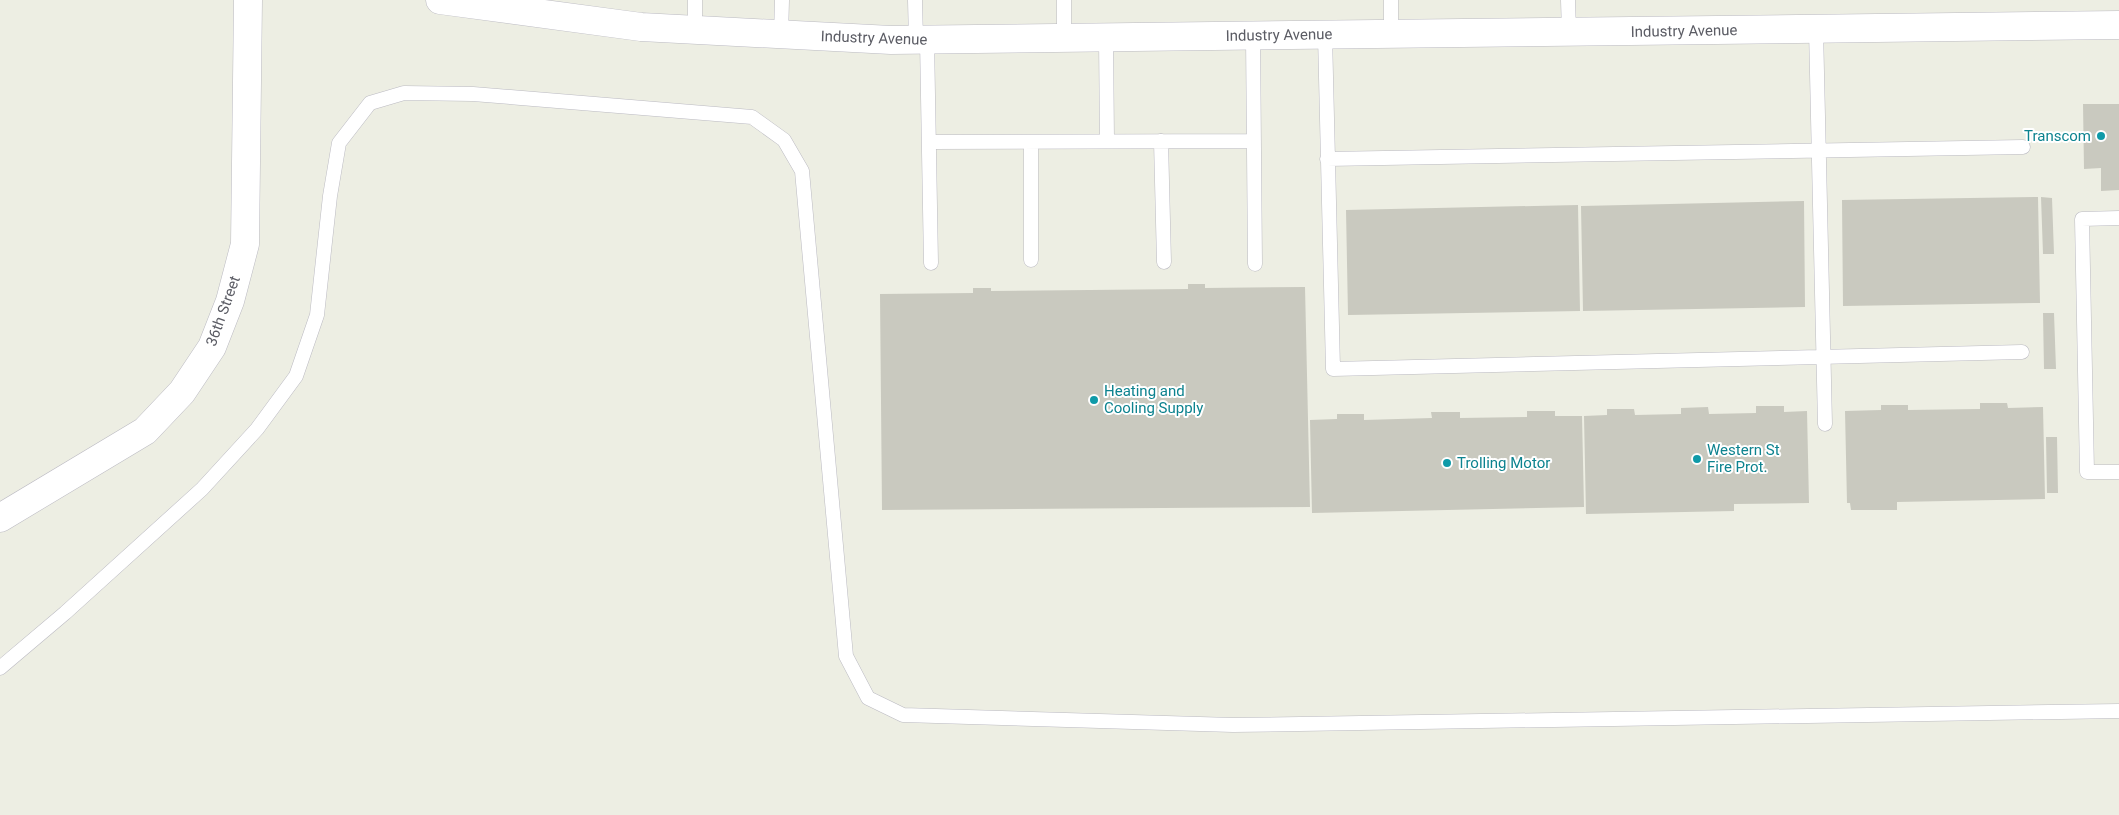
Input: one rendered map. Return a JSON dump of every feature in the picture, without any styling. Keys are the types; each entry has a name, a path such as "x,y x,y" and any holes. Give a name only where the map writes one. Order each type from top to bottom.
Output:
{"street":[{"name":"36th Street","path":"0,518 145,431 182,392 212,347 230,301 245,244 248,0"},
{"name":"Industry Avenue","path":"440,0 641,27 922,40 2119,25"}],"lane":[{"path":"695,0 695,30"},
{"path":"781,34 782,0"},
{"path":"915,0 922,40 929,142 931,263"},
{"path":"1064,0 1064,38"},
{"path":"1391,0 1392,34"},
{"path":"1568,0 1569,32"},
{"path":"1816,29 1825,424"},
{"path":"1325,35 1332,368 2022,352"},
{"path":"1253,36 1255,264"},
{"path":"1106,38 1106,141"},
{"path":"0,668 65,613 202,489 257,429 296,376 317,315 330,196 339,143 370,104 404,93 473,94 752,117 784,140 802,171 846,656 868,698 903,715 1233,726 2119,711"},
{"path":"1162,141 1164,262"},
{"path":"929,142 1254,141"},
{"path":"1031,142 1032,260"},
{"path":"1327,159 2022,147"},
{"path":"2119,218 2082,219 2087,472 2119,472"}],"building":[{"name":"Transcom","path":"2083,104 2119,104 2119,190 2101,191 2101,168 2084,169"},
{"path":"2038,197 2040,303 1843,306 1842,200"},
{"path":"2041,197 2052,198 2054,254 2043,254"},
{"path":"1804,201 1805,307 1583,311 1581,206"},
{"path":"1578,205 1580,311 1348,315 1346,210"},
{"name":"Heating and Cooling Supply","path":"1188,284 1205,284 1205,288 1305,287 1310,507 882,510 880,294 973,293 973,288 991,288 991,291 1188,289"},
{"path":"2043,313 2054,313 2056,369 2044,369"},
{"path":"1980,403 2007,403 2008,408 2043,407 2045,499 1897,502 1897,510 1851,510 1850,503 1847,503 1845,411 1881,410 1881,405 1908,405 1908,410 1980,409"},
{"name":"Western St Fire Prot.","path":"1756,406 1784,406 1784,412 1807,411 1809,503 1734,504 1734,511 1586,514 1584,416 1607,415 1607,409 1634,409 1635,415 1681,414 1681,408 1708,407 1709,414 1756,413"},
{"name":"Trolling Motor","path":"1527,411 1555,411 1555,416 1582,416 1584,507 1312,513 1310,420 1337,419 1337,414 1364,414 1364,420 1432,418 1431,412 1460,412 1460,418 1527,417"},
{"path":"2046,437 2057,437 2058,493 2047,493"}],"place":[{"name":"Transcom","path":"2101,136"},
{"name":"Heating and Cooling Supply","path":"1094,400"},
{"name":"Western St Fire Prot.","path":"1697,459"},
{"name":"Trolling Motor","path":"1447,463"}]}
